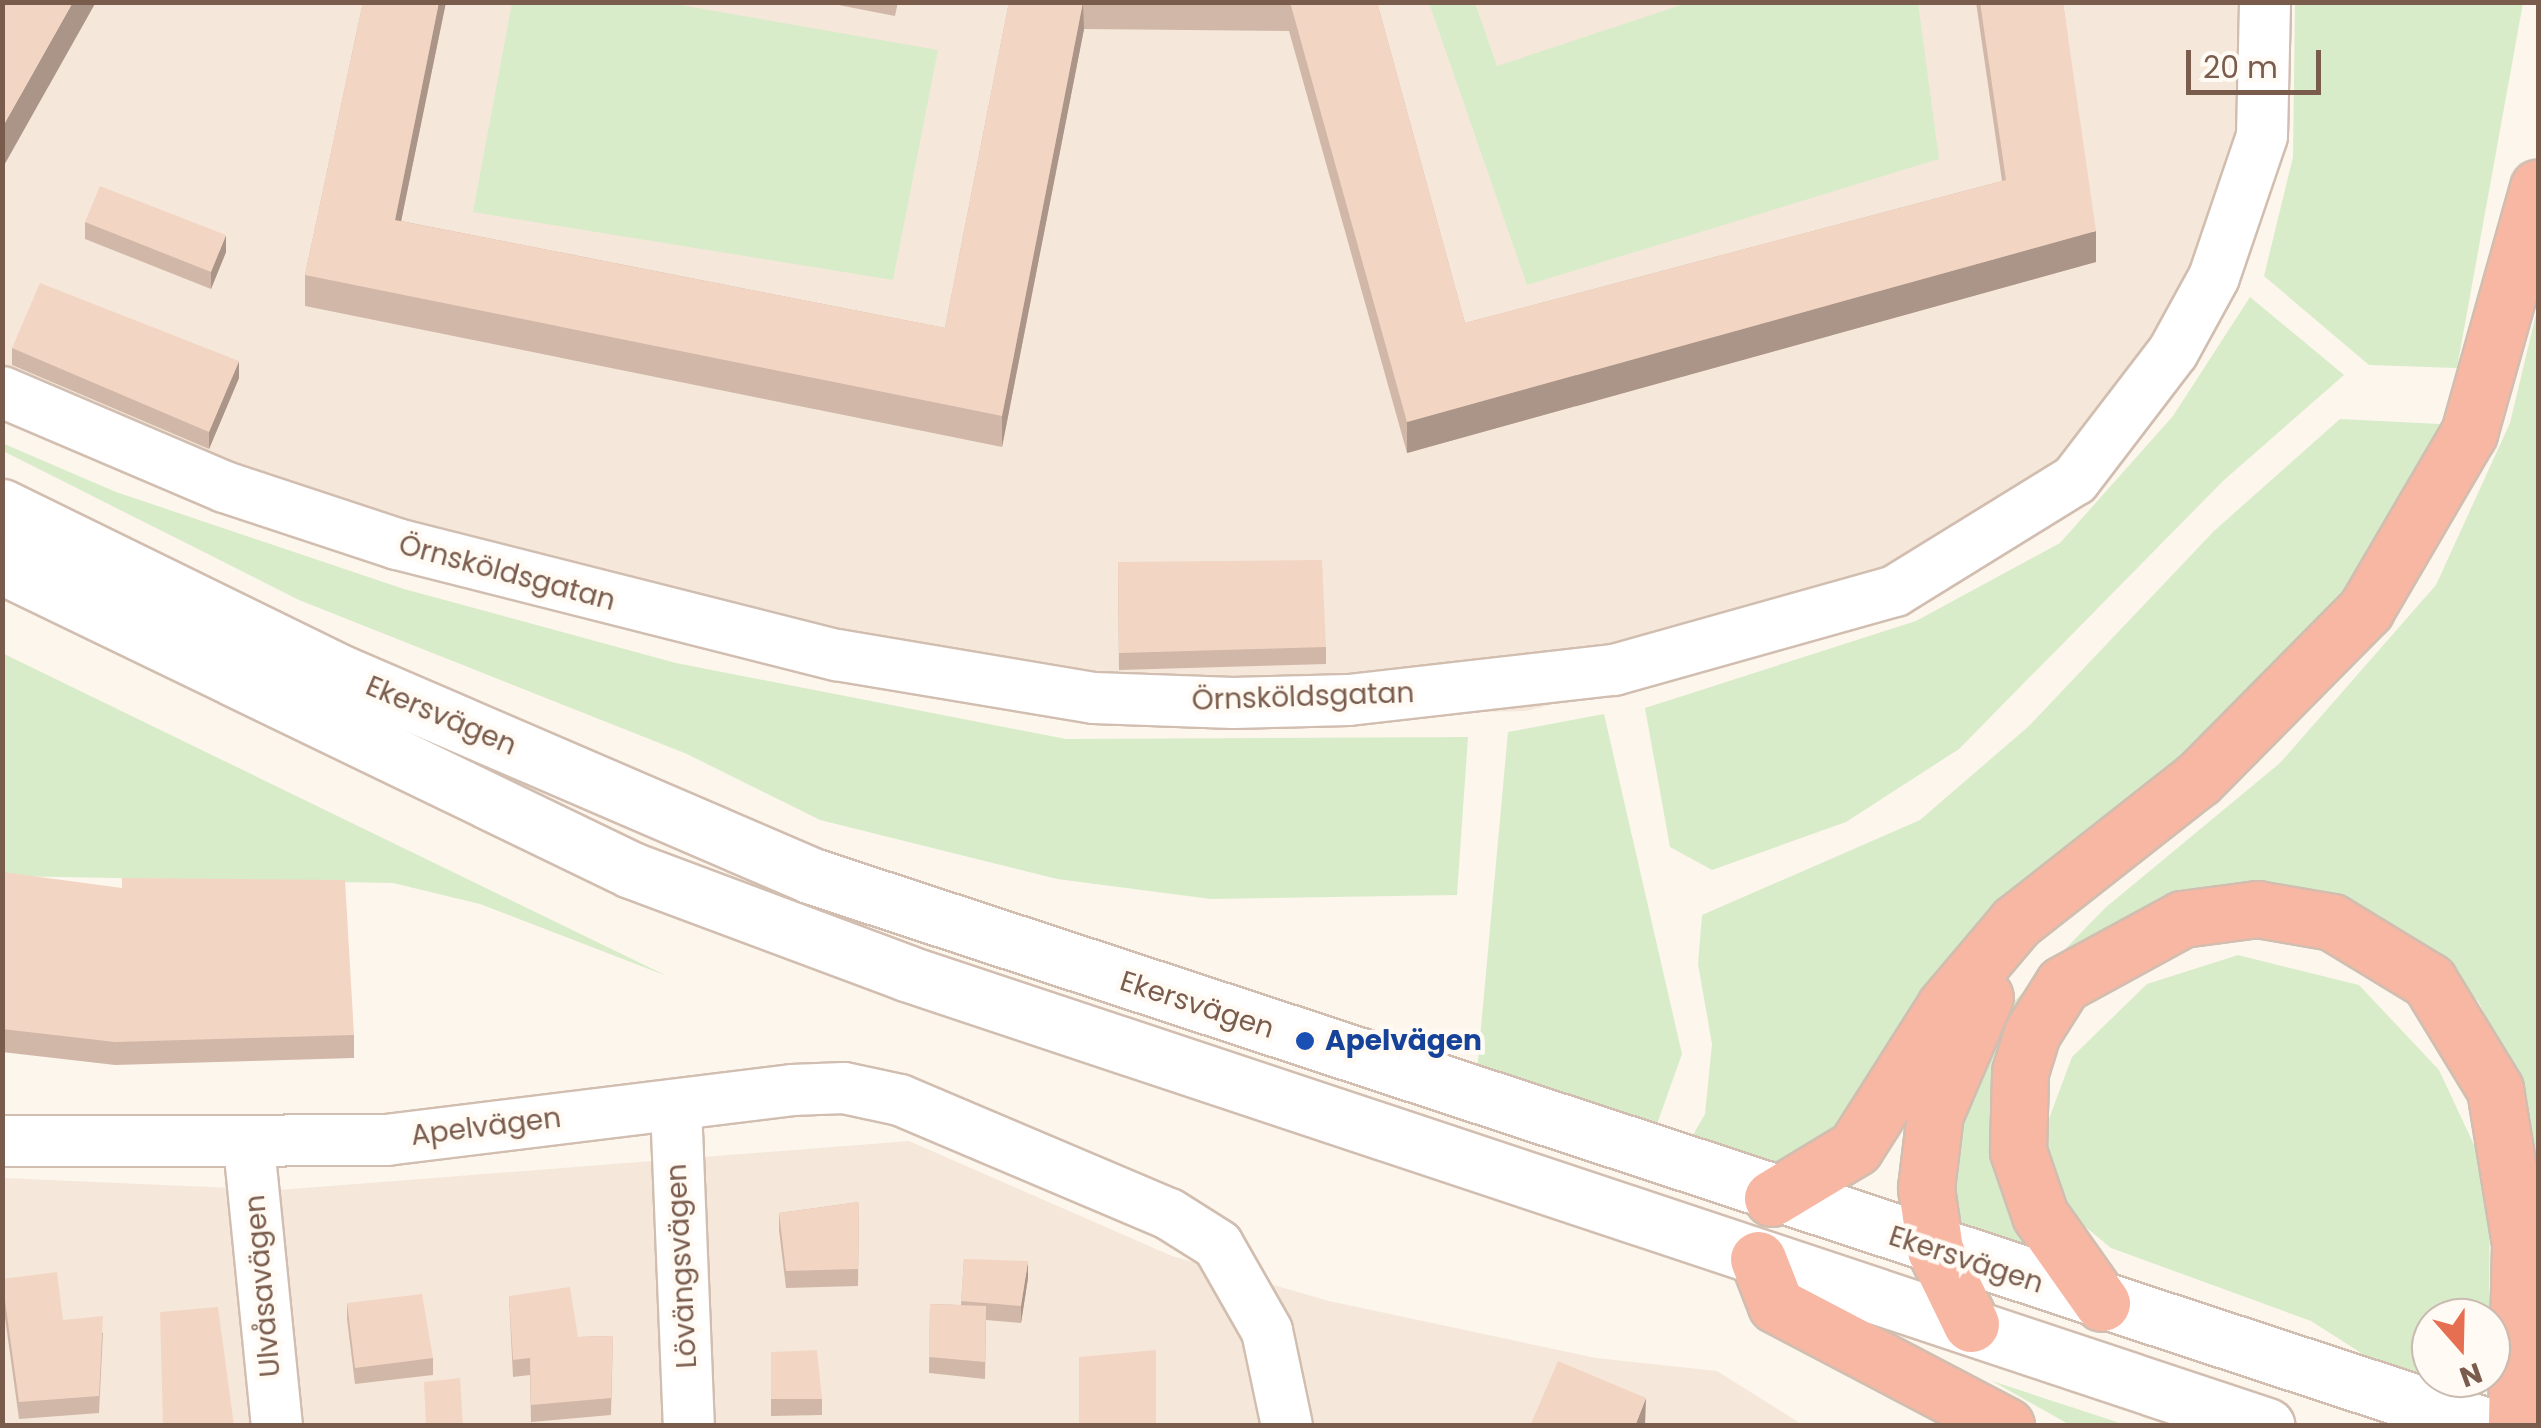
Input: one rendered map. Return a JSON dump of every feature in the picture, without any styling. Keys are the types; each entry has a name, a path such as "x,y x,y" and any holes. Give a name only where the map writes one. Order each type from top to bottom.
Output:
{"highway":[{"path":"1772,1198 1855,1148 1971,971 2084,866 2272,711 2406,553 2480,401 2538,186"},
{"path":"1971,1324 1935,1250 1926,1188 1935,1114 2001,966 2084,866"},
{"path":"2102,1303 2040,1215 2018,1152 2020,1072 2032,1033 2063,984 2182,919 2256,908 2332,922 2429,981 2494,1089 2520,1244 2516,1426"},
{"path":"1758,1260 1776,1305 2006,1426"}],"main road":[{"name":"Ekersvägen","path":"2,507 342,673 812,876 1772,1198 2463,1418"},
{"name":"Ekersvägen","path":"2,566 631,870 906,973 1758,1260 1971,1324 2267,1426"}],"street":[{"name":"Örnsköldsgatan","path":"2,392 224,487 397,544 837,655 1094,698 1233,704 1366,699 1614,670 1895,591 2075,480 2172,352 2214,277 2262,136 2264,2"},
{"name":"Apelvägen","path":"2,1141 248,1146 676,1106 792,1090 882,1096 1170,1214 1218,1245 1248,1285 1286,1426"},
{"name":"Lövängsvägen","path":"676,1106 689,1426"},
{"name":"Ulvåsavägen","path":"248,1146 276,1426"}],"shaded area":[{"path":"3,3 2276,3 2223,302 2049,529 1796,642 1526,711 1100,721 656,633 187,499 3,417"},
{"path":"909,1141 1172,1256 1329,1301 1596,1358 1717,1371 1803,1425 3,1426 3,1178 279,1190"}],"green space":[{"path":"512,3 669,3 938,50 893,280 473,212"},
{"path":"1429,3 1475,3 1497,66 1687,3 1918,3 1939,159 1527,285"},
{"path":"2295,3 2523,3 2457,368 2369,365 2264,276 2293,157"},
{"path":"2250,297 2344,375 2223,481 1959,749 1846,822 1712,870 1670,847 1645,708 1916,621 2060,543 2173,416"},
{"path":"2538,306 2538,1169 2527,1097 2478,1001 2379,915 2284,888 2049,972 2034,1255 1949,1225 1957,1131 2004,1012 2105,908 2280,763 2436,585 2510,423"},
{"path":"2340,419 2440,424 2360,581 1878,1096 1788,1169 1686,1147 1705,1114 1712,1044 1698,964 1702,915 1920,820 2029,726 2214,531"},
{"path":"2,443 116,492 404,589 676,663 1066,739 1468,737 1457,895 1211,899 1057,879 820,820 687,754 299,600 3,451"},
{"path":"2,653 667,976 480,904 393,883 3,876"},
{"path":"1604,714 1682,1054 1652,1138 1477,1071 1508,732"},
{"path":"2238,955 2359,985 2439,1070 2490,1179 2489,1298 2411,1298 2411,1375 2380,1365 2311,1321 2111,1248 2061,1207 2041,1140 2072,1057 2147,984"},
{"path":"1992,1381 2126,1425 2070,1425"}],"building":[{"path":"2,2 73,2 2,128"},
{"path":"363,2 439,2 395,220 945,328 1009,2 1083,2 1002,416 305,275"},
{"path":"1290,2 1377,2 1465,323 2006,180 1980,2 2063,2 2096,231 1407,422"},
{"path":"100,186 226,235 211,272 85,222"},
{"path":"40,283 239,361 209,432 12,348"},
{"path":"1322,560 1326,647 1119,653 1118,562"},
{"path":"2,872 122,888 122,878 345,880 354,1035 115,1042 2,1029"},
{"path":"859,1202 858,1269 786,1271 779,1213"},
{"path":"964,1259 1028,1261 1021,1306 961,1301"},
{"path":"57,1272 63,1320 103,1316 99,1396 19,1402 2,1279"},
{"path":"570,1287 578,1337 613,1336 611,1398 531,1405 530,1358 513,1360 509,1296"},
{"path":"422,1294 433,1358 355,1368 347,1303"},
{"path":"930,1304 986,1306 985,1362 929,1357"},
{"path":"218,1307 234,1426 163,1426 160,1312"},
{"path":"817,1350 822,1399 771,1399 771,1352"},
{"path":"1156,1350 1156,1424 1079,1425 1079,1357"},
{"path":"1558,1361 1646,1398 1635,1426 1530,1426"},
{"path":"460,1378 463,1426 426,1426 424,1382"}],"place":[{"name":"Apelvägen","path":"1305,1041"}]}
